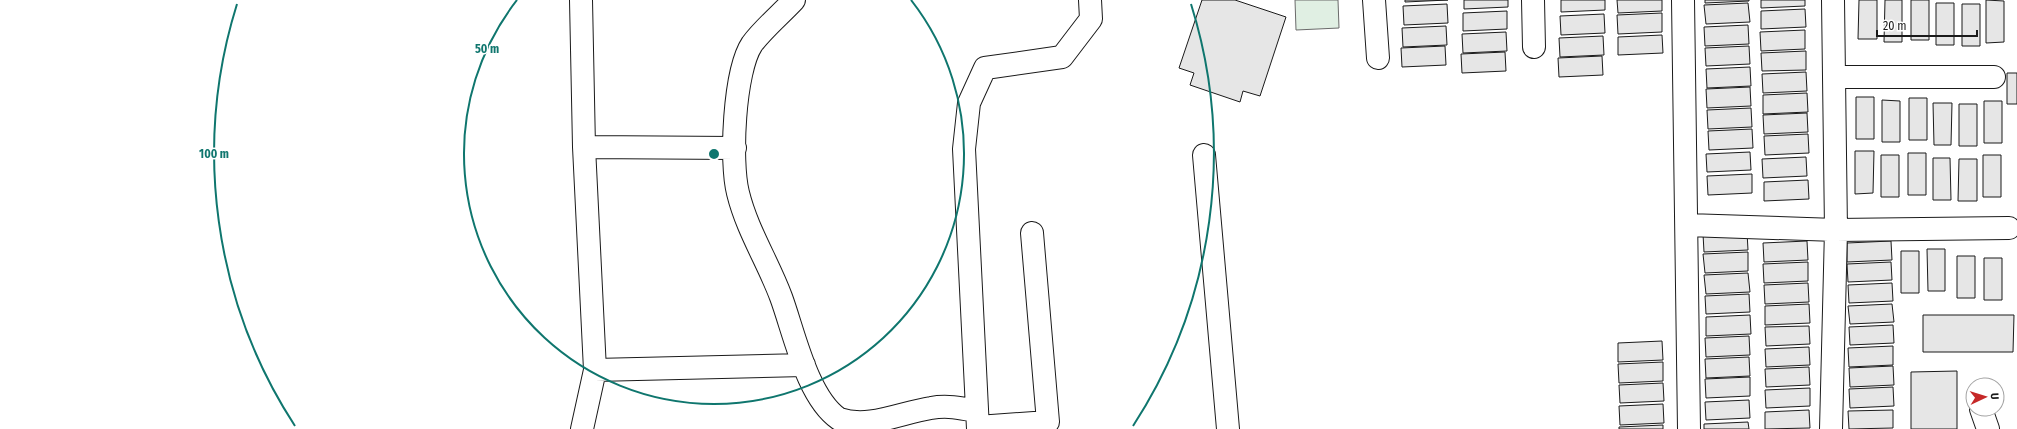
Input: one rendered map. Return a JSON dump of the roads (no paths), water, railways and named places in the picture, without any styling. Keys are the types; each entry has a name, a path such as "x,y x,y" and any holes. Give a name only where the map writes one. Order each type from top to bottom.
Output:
{"street":[{"path":"581,0 584,147 595,370 582,429"},
{"path":"794,0 752,44 741,74 737,103 734,167 739,197 760,251 781,298 804,365 828,410 839,419 853,426 872,427 929,408 944,406 977,423 1048,422 1032,233"},
{"path":"977,423 964,150 969,102 985,68 1062,57 1091,19 1090,0"},
{"path":"1374,0 1378,58"},
{"path":"1533,0 1534,47"},
{"path":"1683,0 1688,225 1689,429"},
{"path":"1831,429 1836,230 1833,0"},
{"path":"1834,77 1994,77"},
{"path":"584,147 735,148"},
{"path":"1204,155 1228,429"},
{"path":"1688,225 1836,230 2009,228"},
{"path":"595,370 804,365"},
{"path":"1984,417 1988,429"}]}
